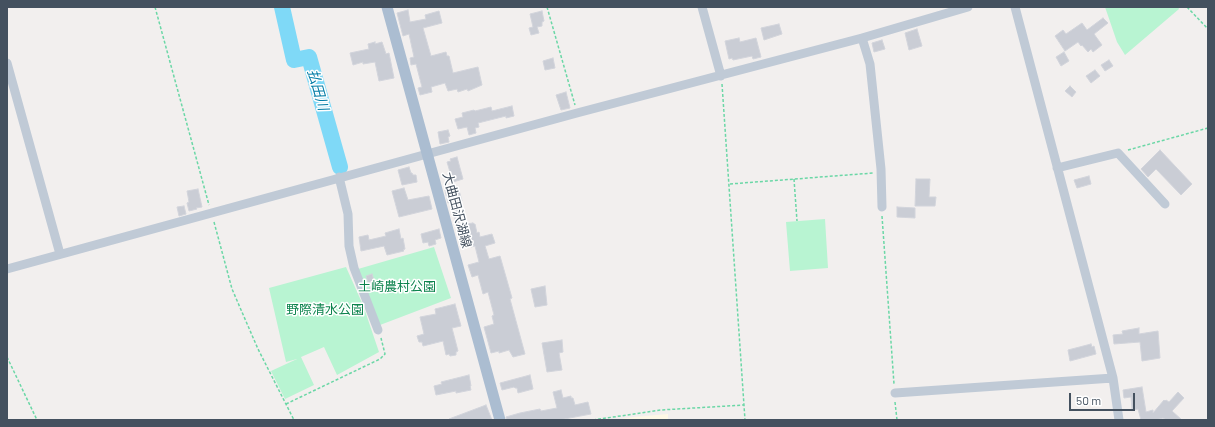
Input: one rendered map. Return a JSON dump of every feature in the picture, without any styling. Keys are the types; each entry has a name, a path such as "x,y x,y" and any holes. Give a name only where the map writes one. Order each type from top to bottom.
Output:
{"main road":[{"name":"大曲田沢湖線","path":"387,7 500,420"}],"street":[{"path":"702,7 721,76"},
{"path":"7,269 428,153 862,38 968,7"},
{"path":"1015,7 1113,378 1119,420"},
{"path":"862,38 870,64 881,173 882,207"},
{"path":"7,63 60,254"},
{"path":"1058,168 1118,152 1165,204"},
{"path":"339,178 348,214 349,246 354,268 378,330"},
{"path":"895,393 1113,378"}],"path":[{"path":"155,7 232,289 258,349 294,420"},
{"path":"547,7 577,113"},
{"path":"1187,7 1208,29"},
{"path":"721,76 745,420"},
{"path":"1118,152 1208,128"},
{"path":"729,184 881,173"},
{"path":"794,179 797,221"},
{"path":"882,207 897,420"},
{"path":"286,404 380,359 385,354 378,330"},
{"path":"7,357 37,420"},
{"path":"593,420 661,410 744,404"}],"shaded area":[{"path":"668,414 668,420 614,420 634,417"}],"green space":[{"path":"1105,7 1178,7 1179,9 1125,55 1117,42"},
{"path":"825,219 828,268 790,271 786,222"},
{"name":"土崎農村公園","path":"434,247 451,298 380,325 358,269"},
{"name":"野際清水公園","path":"346,267 363,305 379,352 337,375 324,347 301,357 314,385 285,399 271,371 297,359 286,362 269,288"}],"building":[{"path":"408,10 410,22 426,19 425,15 439,11 442,23 423,28 431,56 446,52 447,56 449,56 453,73 478,67 482,85 468,91 467,89 458,92 457,89 448,91 445,83 431,87 432,92 420,95 418,88 422,87 416,64 411,65 410,58 414,57 409,34 403,36 397,13"},
{"path":"542,11 544,21 542,22 542,26 537,27 539,33 531,35 529,28 533,27 530,14"},
{"path":"1103,18 1108,23 1094,34 1102,45 1093,52 1091,49 1088,52 1078,42 1065,51 1055,36 1063,30 1066,34 1082,23 1087,30"},
{"path":"779,24 782,34 764,40 761,28"},
{"path":"917,29 922,46 909,50 905,33"},
{"path":"739,38 740,42 756,38 761,57 753,59 752,56 733,60 732,58 729,59 725,41"},
{"path":"882,40 885,49 874,52 872,43"},
{"path":"375,42 375,44 382,42 386,54 389,53 394,78 379,81 375,62 363,64 363,62 353,65 350,53 369,49 368,44"},
{"path":"1064,52 1069,61 1061,66 1056,57"},
{"path":"553,58 555,68 545,70 543,61"},
{"path":"1109,60 1113,66 1105,71 1101,65"},
{"path":"1095,70 1100,76 1091,83 1086,76"},
{"path":"1070,86 1076,92 1072,97 1065,91"},
{"path":"566,92 570,108 561,110 556,95"},
{"path":"512,106 514,116 506,118 506,116 478,123 479,127 475,128 476,133 469,135 467,127 458,129 455,119 463,117 462,113 491,107 492,111"},
{"path":"448,130 450,136 448,137 449,142 440,144 438,132"},
{"path":"1160,150 1192,184 1181,195 1156,169 1148,177 1141,169"},
{"path":"457,157 463,179 453,182 447,162 451,161 450,159"},
{"path":"409,167 411,173 416,175 417,182 402,185 398,170"},
{"path":"1089,176 1091,184 1077,188 1074,180"},
{"path":"916,179 930,179 929,197 936,197 935,206 915,206"},
{"path":"458,187 462,201 458,202 463,221 456,223 452,206 450,202 448,203 445,190"},
{"path":"404,188 408,200 429,196 432,209 399,217 392,191"},
{"path":"198,189 202,207 189,211 187,191"},
{"path":"184,206 186,214 179,216 177,207"},
{"path":"897,207 915,208 915,218 897,217"},
{"path":"466,224 475,224 477,233 479,232 480,237 492,234 495,243 485,246 489,259 500,256 512,298 510,299 525,354 513,357 509,350 499,353 499,351 491,353 484,327 494,324 492,316 494,315 488,292 483,294 478,275 472,277 468,265 479,262 475,246 471,247 471,244 469,245 467,236 469,235"},
{"path":"399,229 401,239 403,238 404,251 387,255 384,246 361,251 359,237 368,235 369,240 386,236 385,233"},
{"path":"439,229 441,238 435,240 436,244 429,246 428,242 423,243 421,234"},
{"path":"372,274 377,290 371,292 366,276"},
{"path":"545,286 547,305 535,307 531,289"},
{"path":"455,304 461,326 452,328 458,351 456,352 456,355 446,355 443,341 423,346 422,342 419,342 417,336 424,334 420,317 436,314 435,309"},
{"path":"1139,328 1139,334 1158,331 1160,358 1142,361 1140,342 1114,344 1113,335 1123,334 1122,331"},
{"path":"562,340 563,352 559,353 562,370 547,372 542,343"},
{"path":"1091,344 1092,347 1094,346 1096,354 1070,361 1068,350"},
{"path":"469,375 471,390 436,395 434,386 442,384 441,382"},
{"path":"530,375 533,389 518,393 517,388 514,387 502,390 500,383"},
{"path":"1142,387 1146,412 1153,410 1153,413 1164,400 1169,402 1178,392 1184,398 1172,411 1182,420 1166,420 1163,418 1156,420 1141,420 1138,409 1132,410 1131,397 1124,398 1123,390"},
{"path":"561,390 563,398 571,396 575,405 588,402 591,414 559,420 507,420 506,417 520,413 540,409 541,411 557,408 553,392"},
{"path":"486,405 492,420 449,420 449,419"}],"waterway":[{"name":"払田川","path":"282,7 294,60 309,57 340,167"}]}
